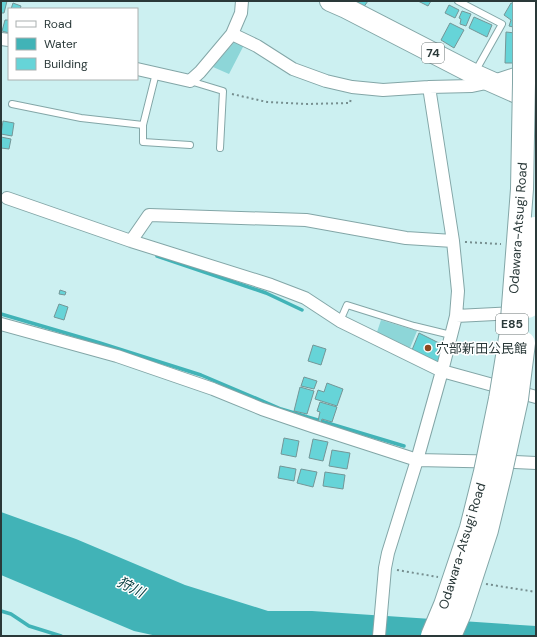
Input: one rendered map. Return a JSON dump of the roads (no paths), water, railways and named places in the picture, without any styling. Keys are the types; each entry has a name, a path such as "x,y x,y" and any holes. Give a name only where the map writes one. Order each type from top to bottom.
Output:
{"highway":[{"name":"Odawara-Atsugi Road","path":"432,636 445,605 474,514 485,472 500,399 511,332 522,189 524,1"},
{"name":"Odawara-Atsugi Road","path":"450,636 460,613 487,530 502,472 517,399 532,267 536,178"}],"main road":[{"name":"74","path":"330,1 483,78 528,98 536,105"}],"street":[{"path":"138,69 190,81 200,72 232,34 241,13 242,1"},
{"path":"232,34 256,46 293,69 326,82 352,87 383,90 472,86 483,78 536,67"},
{"path":"379,636 385,568 388,553 417,460 456,316 458,291 453,241 429,87"},
{"path":"7,198 271,285 305,298 340,321 442,372 536,397"},
{"path":"131,240 149,215 306,220 406,238 453,241"},
{"path":"456,316 536,311"},
{"path":"1,324 117,356 213,389 262,409 417,460 536,463"}],"lane":[{"path":"458,1 502,24 483,78"},
{"path":"156,73 143,125 143,142 190,145"},
{"path":"190,81 223,91 220,148"},
{"path":"12,104 81,118 143,125"},
{"path":"340,321 347,305 414,326 451,335"}],"water":[{"name":"狩川","path":"1,512 76,539 185,585 268,611 312,611 536,626 536,636 157,636 134,631 1,575"}],"waterway":[{"path":"157,256 266,293 302,310"},
{"path":"1,314 201,375 281,409 404,446"},
{"path":"1,611 11,614 29,626 61,636"}],"place":[{"name":"穴部新田公民館","path":"428,348"}]}
